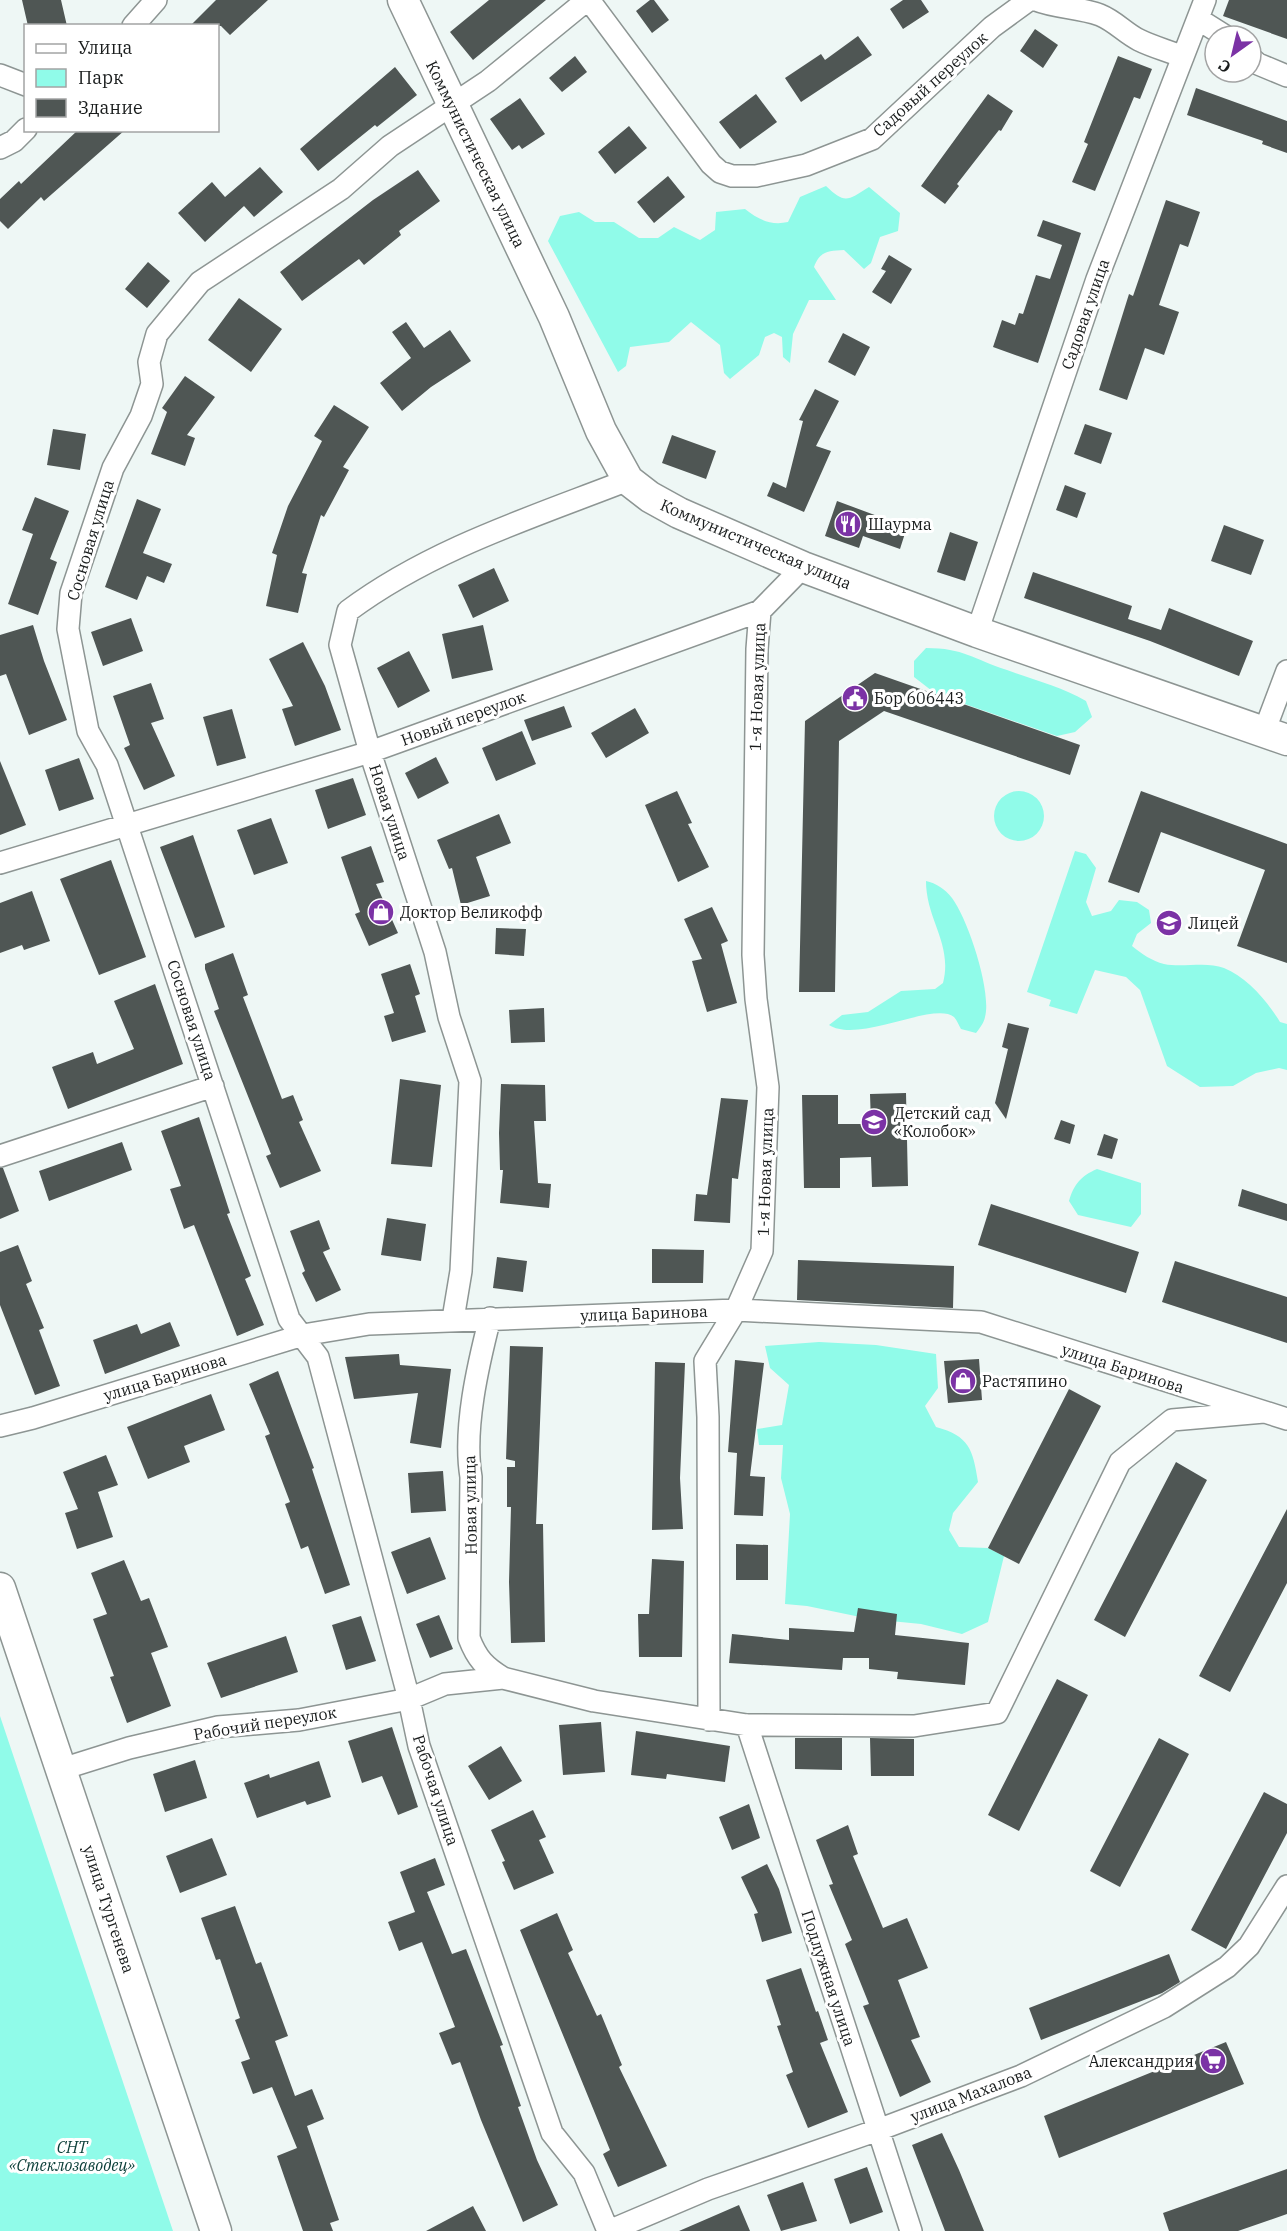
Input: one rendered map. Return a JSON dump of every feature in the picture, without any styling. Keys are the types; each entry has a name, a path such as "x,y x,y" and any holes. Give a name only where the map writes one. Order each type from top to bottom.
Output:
{"street":[{"path":"135,24 156,0"},
{"name":"Коммунистическая улица","path":"403,0 554,317 601,431 628,480 650,498 679,513 803,567 977,632 1276,736"},
{"name":"Сосновая улица","path":"303,1335 289,1319 166,941 124,824 107,765 88,731 68,628 71,592 113,468 141,416 152,384 149,362 157,334 200,282 341,189 390,146 488,81 588,0"},
{"name":"Садовый переулок","path":"588,0 711,164 732,176 756,176 806,165 872,138 992,27 1029,0"},
{"path":"1036,0 1050,6 1068,6 1099,14 1113,21 1137,40 1183,57"},
{"path":"1201,9 1214,24"},
{"name":"Садовая улица","path":"977,632 1096,279 1201,9"},
{"path":"1263,66 1287,76"},
{"path":"0,75 24,84"},
{"path":"0,148 14,141 24,131"},
{"name":"Новая улица","path":"453,1320 461,1270 470,1081 448,1017 435,952 370,752 340,645 348,611 369,595 455,548 628,480"},
{"name":"Новый переулок","path":"0,864 124,824 370,752 760,611 803,567"},
{"name":"1-я Новая улица","path":"709,1720 708,1417 705,1360 736,1310 762,1251 768,1087 753,955 757,649 760,611"},
{"path":"1276,736 1287,671"},
{"path":"0,1156 213,1086"},
{"name":"улица Баринова","path":"0,1426 33,1418 303,1335 369,1324 736,1310 981,1322 1287,1419"},
{"name":"Новая улица","path":"490,1318 480,1357 467,1456 471,1487 469,1638 476,1657 503,1678"},
{"name":"Рабочая улица","path":"303,1335 318,1357 404,1700 419,1746 552,2133 584,2174 608,2231"},
{"path":"503,1678 594,1701 747,1725 914,1726 997,1713 1120,1462 1172,1420 1264,1412"},
{"name":"улица Тургенева","path":"0,1588 216,2231"},
{"name":"Рабочий переулок","path":"62,1768 129,1748 218,1727 298,1720 404,1700 445,1684 503,1678"},
{"name":"Подлужная улица","path":"747,1725 911,2231"},
{"name":"улица Махалова","path":"608,2231 708,2189 878,2130 1021,2076 1164,2007 1227,1967 1249,1946 1287,1886"}],"green space":[{"path":"826,186 842,198 851,198 869,187 900,213 898,231 880,237 871,263 864,269 844,250 822,255 814,267 836,300 809,300 793,334 790,363 783,357 782,337 774,333 765,337 759,355 730,379 724,373 720,345 691,322 669,342 630,347 626,366 618,372 548,241 560,216 579,212 595,222 614,222 639,238 658,238 674,227 700,240 715,230 716,212 745,209 765,221 788,222 800,197"},
{"path":"926,648 959,652 1066,691 1086,701 1092,717 1075,732 1057,736 936,694 914,677 914,661"},
{"path":"1019,791 1037,798 1044,816 1037,834 1019,841 1001,834 994,816 1001,798"},
{"path":"1075,851 1086,854 1096,868 1086,902 1092,916 1111,911 1119,900 1137,902 1149,910 1151,923 1137,934 1132,946 1140,952 1164,964 1217,966 1241,977 1263,998 1280,1022 1287,1024 1287,1070 1279,1068 1256,1073 1233,1086 1200,1087 1167,1066 1140,990 1126,977 1095,970 1077,1014 1049,1006 1051,1000 1027,992"},
{"path":"926,881 940,887 952,898 971,938 985,991 985,1017 980,1028 976,1033 961,1029 954,1017 944,1014 930,1014 858,1030 829,1025 842,1015 868,1012 901,991 935,989 943,983 945,956 930,908"},
{"path":"1097,1169 1141,1183 1141,1214 1131,1227 1078,1215 1069,1201 1079,1181"},
{"path":"819,1342 876,1345 936,1354 938,1388 925,1406 936,1427 956,1435 968,1446 978,1482 953,1513 949,1530 959,1547 988,1548 1004,1556 988,1622 962,1634 921,1624 870,1619 807,1606 785,1604 790,1514 781,1478 783,1445 759,1445 757,1429 782,1425 789,1385 770,1368 765,1346"},
{"name":"СНТ «Стеклозаводец»","path":"0,1716 173,2231 0,2231"}],"building":[{"path":"22,0 61,0 67,24 28,24"},
{"path":"216,0 268,0 230,35 219,24 192,24"},
{"path":"489,0 546,0 473,60 450,32"},
{"path":"650,0 654,0 669,20 652,33 636,11"},
{"path":"903,0 921,0 929,12 903,29 890,9"},
{"path":"1229,0 1287,0 1287,39 1263,30 1263,24 1245,24 1223,16"},
{"path":"1035,29 1058,45 1043,68 1020,51"},
{"path":"858,36 872,55 801,102 785,78 821,54 825,60"},
{"path":"575,56 587,72 562,92 549,78"},
{"path":"1118,56 1152,69 1140,99 1134,97 1095,191 1072,182 1088,144 1084,142"},
{"path":"395,67 417,95 318,171 300,149"},
{"path":"1196,88 1287,121 1287,153 1262,144 1263,141 1187,115"},
{"path":"756,94 777,122 740,149 719,122"},
{"path":"988,94 1013,111 1001,131 999,130 957,184 959,186 945,204 921,186"},
{"path":"520,98 545,134 522,149 519,145 512,150 490,119"},
{"path":"629,126 647,148 615,174 598,152"},
{"path":"76,132 123,132 44,201 41,197 8,229 0,221 0,199 19,181 21,184"},
{"path":"260,167 283,192 254,217 244,206 205,242 178,213 212,182 225,197"},
{"path":"418,170 440,201 399,231 401,235 364,265 359,259 302,301 280,272 373,200"},
{"path":"668,176 685,197 654,223 637,202"},
{"path":"1166,200 1200,212 1188,247 1180,244 1159,305 1179,312 1164,355 1145,348 1127,400 1099,390 1129,294 1133,296"},
{"path":"1043,220 1081,233 1038,363 993,347 1002,320 1015,325 1019,313 1023,314 1036,275 1050,279 1062,245 1037,236"},
{"path":"889,255 912,269 891,304 872,292 886,271 881,269"},
{"path":"148,262 170,281 147,308 125,289"},
{"path":"239,298 282,329 251,372 208,340"},
{"path":"406,322 424,348 450,330 471,361 431,387 402,411 380,383 411,358 392,332"},
{"path":"843,333 870,347 855,376 828,362"},
{"path":"185,376 215,397 187,435 195,438 185,466 151,454 167,412 162,408"},
{"path":"815,389 839,401 816,446 831,451 804,512 767,496 773,482 786,488 803,421 799,420"},
{"path":"334,405 369,427 343,467 349,470 324,517 321,515 302,573 307,574 298,613 266,606 277,555 272,553 288,506 322,441 314,436"},
{"path":"1085,424 1112,433 1101,464 1074,454"},
{"path":"53,429 86,434 80,470 47,465"},
{"path":"672,435 716,451 706,479 662,463"},
{"path":"1065,485 1086,493 1077,518 1056,510"},
{"path":"35,497 69,511 50,559 57,562 38,615 8,604 33,534 22,530"},
{"path":"137,499 161,509 143,553 172,564 164,583 147,576 137,600 105,587"},
{"path":"837,501 907,527 900,549 863,536 859,548 825,536"},
{"path":"1224,525 1264,540 1251,575 1211,561"},
{"path":"950,532 978,542 965,581 937,572"},
{"path":"494,568 509,601 473,618 458,585"},
{"path":"1033,572 1132,606 1128,619 1161,630 1169,608 1253,641 1239,676 1150,641 1024,598"},
{"path":"131,618 143,651 103,666 91,632"},
{"path":"33,625 67,720 29,735 6,674 0,676 0,635"},
{"path":"483,625 493,670 452,679 442,634"},
{"path":"303,642 325,686 341,730 295,746 282,709 293,706 269,659"},
{"path":"409,651 430,691 398,708 377,668"},
{"path":"875,673 1080,745 1070,775 884,711 839,741 835,992 799,992 805,721"},
{"path":"151,683 164,719 151,723 175,776 144,790 124,748 130,745 113,696"},
{"path":"564,706 572,727 532,741 524,720"},
{"path":"635,708 649,733 606,758 591,733"},
{"path":"232,709 246,758 217,766 203,717"},
{"path":"522,731 536,764 496,781 482,748"},
{"path":"436,757 449,783 418,799 405,773"},
{"path":"79,758 94,799 59,811 45,770"},
{"path":"0,761 26,825 0,835"},
{"path":"353,778 366,815 328,829 315,790"},
{"path":"677,791 692,823 688,824 709,867 678,882 645,805"},
{"path":"1141,791 1287,844 1287,963 1237,946 1265,870 1161,832 1139,893 1108,882"},
{"path":"499,814 511,843 476,857 490,896 461,905 452,868 449,869 437,840"},
{"path":"271,818 288,863 254,875 237,830"},
{"path":"193,835 225,927 195,938 160,847"},
{"path":"371,846 384,882 376,884 398,933 369,946 355,914 360,912 341,857"},
{"path":"111,860 146,957 99,975 60,879"},
{"path":"32,891 50,941 24,950 22,945 0,953 0,903"},
{"path":"712,907 728,941 721,944 737,1003 707,1012 692,961 702,959 684,919"},
{"path":"496,928 526,929 524,956 495,954"},
{"path":"233,953 248,995 243,997 282,1099 293,1095 303,1120 299,1122 321,1171 280,1188 266,1156 271,1154 214,1011 219,1009 205,969 205,964"},
{"path":"410,964 420,994 415,996 426,1032 392,1042 384,1016 394,1013 381,974"},
{"path":"155,984 183,1064 68,1109 52,1067 93,1052 97,1064 134,1049 114,1001"},
{"path":"544,1008 545,1042 511,1043 509,1010"},
{"path":"1008,1023 1029,1028 1006,1119 995,1103 1008,1049 1002,1047"},
{"path":"400,1079 441,1085 432,1167 391,1164"},
{"path":"501,1084 545,1085 546,1121 534,1121 538,1183 551,1184 549,1208 500,1203 503,1170 500,1170 499,1133"},
{"path":"906,1093 908,1186 872,1187 871,1157 840,1158 840,1188 804,1188 802,1095 838,1095 838,1124 871,1124 870,1094"},
{"path":"721,1098 748,1100 738,1179 732,1178 730,1223 694,1221 696,1194 707,1195"},
{"path":"199,1117 230,1213 227,1214 251,1276 245,1279 264,1325 237,1336 194,1225 184,1229 170,1189 181,1186 161,1131"},
{"path":"1061,1120 1075,1125 1070,1144 1054,1139"},
{"path":"1104,1134 1118,1139 1112,1159 1097,1155"},
{"path":"122,1142 132,1170 49,1201 39,1171"},
{"path":"0,1168 3,1168 19,1211 0,1219"},
{"path":"1242,1189 1287,1204 1287,1221 1238,1206"},
{"path":"991,1204 1139,1252 1126,1293 978,1245"},
{"path":"387,1218 426,1224 421,1261 381,1255"},
{"path":"319,1220 330,1249 323,1252 341,1290 316,1302 302,1273 305,1271 290,1231"},
{"path":"18,1245 32,1281 26,1284 44,1328 39,1330 60,1386 35,1395 0,1305 0,1252"},
{"path":"652,1249 704,1250 703,1283 652,1283"},
{"path":"497,1257 527,1261 523,1292 493,1288"},
{"path":"798,1260 954,1266 953,1308 797,1300"},
{"path":"1175,1261 1287,1297 1287,1343 1162,1302"},
{"path":"170,1322 180,1346 105,1374 93,1340 137,1324 141,1334"},
{"path":"510,1346 543,1347 536,1524 543,1524 545,1642 511,1643 509,1582 511,1507 507,1507 507,1467 515,1467 515,1461 506,1459"},
{"path":"399,1354 400,1365 451,1369 441,1448 410,1443 418,1393 354,1399 345,1357"},
{"name":"Растяпино","path":"979,1359 982,1400 948,1403 944,1361"},
{"path":"735,1360 764,1363 750,1476 765,1477 763,1516 734,1515 737,1453 728,1452"},
{"path":"655,1362 685,1363 680,1478 683,1529 652,1530"},
{"path":"278,1371 314,1468 312,1469 350,1585 325,1594 308,1546 301,1549 285,1504 290,1502 265,1436 270,1434 249,1384"},
{"path":"1069,1389 1101,1406 1019,1564 988,1548"},
{"path":"211,1394 225,1430 184,1446 190,1462 148,1479 127,1427"},
{"path":"106,1455 118,1485 98,1492 113,1537 77,1549 65,1513 78,1509 63,1472"},
{"path":"1176,1462 1207,1480 1125,1637 1094,1620"},
{"path":"443,1471 446,1511 411,1513 408,1473"},
{"path":"1287,1509 1287,1583 1230,1692 1199,1676"},
{"path":"430,1537 446,1579 407,1594 391,1552"},
{"path":"736,1544 768,1545 768,1580 736,1580"},
{"path":"652,1559 684,1561 682,1657 639,1657 638,1614 649,1614"},
{"path":"124,1560 141,1601 149,1598 168,1647 151,1653 171,1706 127,1723 110,1677 114,1676 93,1619 107,1614 91,1573"},
{"path":"858,1608 897,1614 895,1635 969,1643 965,1685 897,1679 898,1672 869,1669 869,1658 843,1658 842,1670 729,1663 732,1634 789,1640 789,1628 854,1632"},
{"path":"439,1615 453,1649 430,1658 416,1624"},
{"path":"361,1616 376,1661 346,1670 332,1625"},
{"path":"286,1636 298,1672 221,1698 207,1663"},
{"path":"1057,1679 1088,1695 1019,1831 988,1815"},
{"path":"601,1722 605,1772 563,1775 559,1725"},
{"path":"392,1727 418,1807 398,1815 382,1776 362,1783 348,1741"},
{"path":"636,1731 730,1746 725,1782 667,1774 666,1779 631,1775"},
{"path":"795,1738 842,1738 842,1770 795,1769"},
{"path":"870,1738 914,1739 914,1776 871,1776"},
{"path":"1159,1738 1189,1754 1120,1887 1090,1871"},
{"path":"501,1746 522,1781 489,1800 468,1766"},
{"path":"195,1760 207,1798 165,1812 153,1774"},
{"path":"319,1761 331,1797 307,1805 305,1801 257,1818 244,1783 269,1774 270,1778"},
{"path":"1264,1792 1287,1804 1287,1833 1226,1949 1191,1930"},
{"path":"749,1804 760,1838 732,1850 719,1817"},
{"path":"533,1810 546,1837 539,1840 554,1873 514,1890 502,1862 505,1861 491,1830"},
{"path":"848,1825 858,1854 853,1856 883,1928 907,1918 928,1968 898,1980 920,2037 911,2040 931,2082 900,2097 863,2006 869,2004 845,1944 852,1940 829,1885 833,1884 816,1840"},
{"path":"212,1838 227,1875 180,1893 166,1856"},
{"path":"435,1858 445,1885 427,1892 452,1954 466,1949 503,2045 500,2046 521,2106 518,2107 537,2160 558,2205 523,2222 460,2062 452,2065 439,2033 455,2027 422,1942 399,1951 388,1922 415,1912 400,1872"},
{"path":"767,1864 779,1889 792,1933 762,1942 754,1914 758,1913 741,1877"},
{"path":"235,1906 256,1964 261,1962 288,2036 275,2041 295,2096 312,2089 324,2119 307,2126 339,2220 330,2223 333,2231 303,2231 277,2156 297,2148 272,2087 253,2094 241,2062 250,2059 235,2020 240,2018 220,1959 216,1960 201,1918"},
{"path":"557,1913 573,1950 568,1953 597,2016 601,2014 622,2065 619,2067 667,2166 618,2187 603,2154 610,2150 520,1930"},
{"path":"1169,1954 1180,1982 1162,1993 1041,2040 1029,2008"},
{"path":"801,1968 828,2040 820,2043 848,2112 808,2128 786,2075 793,2072 777,2026 781,2025 766,1980"},
{"path":"1226,2042 1244,2084 1059,2158 1044,2116"},
{"path":"942,2133 984,2231 945,2231 912,2145"},
{"path":"867,2167 883,2212 850,2224 834,2179"},
{"path":"1287,2169 1287,2214 1238,2231 1169,2231 1163,2213"},
{"path":"803,2182 817,2221 781,2231 767,2195"},
{"path":"739,2205 750,2231 679,2231"},
{"path":"473,2206 486,2231 426,2231"}],"place":[{"name":"Шаурма","path":"848,524"},
{"name":"Бор 606443","path":"855,698"},
{"name":"Доктор Великофф","path":"381,912"},
{"name":"Лицей","path":"1169,923"},
{"name":"Детский сад «Колобок»","path":"874,1122"},
{"name":"Растяпино","path":"963,1381"},
{"name":"Александрия","path":"1213,2061"}]}
